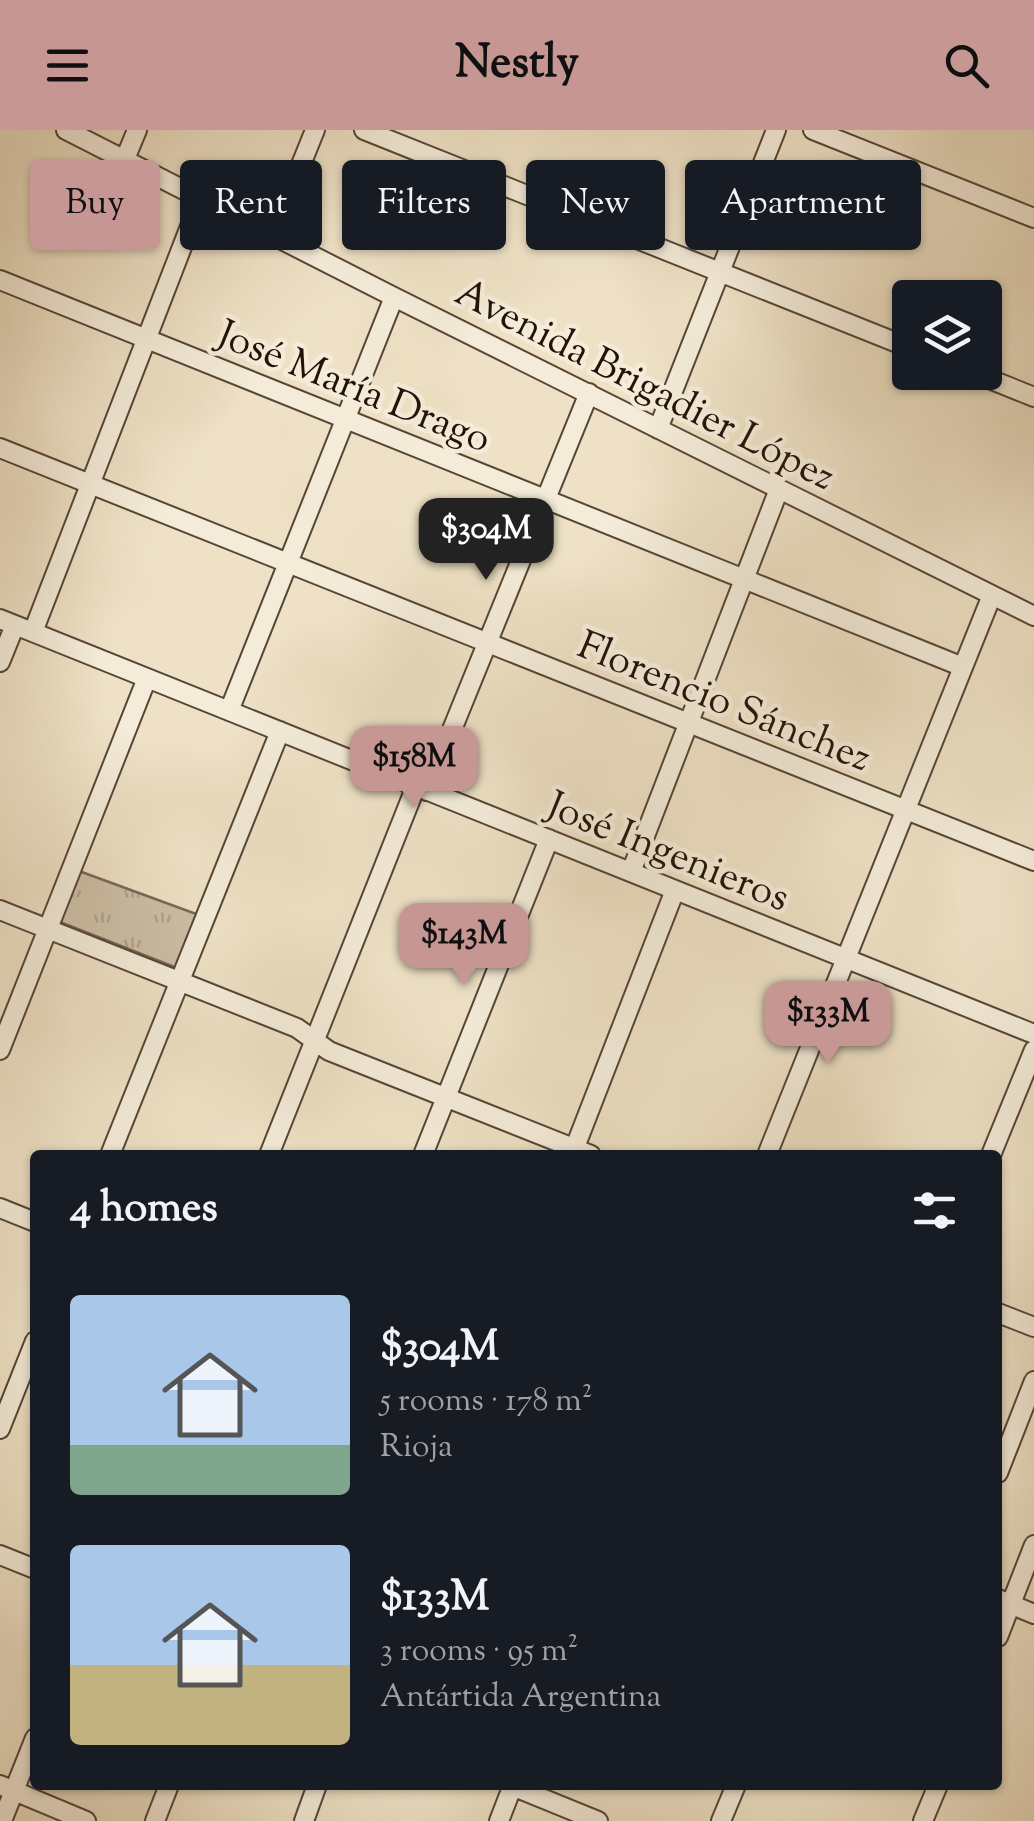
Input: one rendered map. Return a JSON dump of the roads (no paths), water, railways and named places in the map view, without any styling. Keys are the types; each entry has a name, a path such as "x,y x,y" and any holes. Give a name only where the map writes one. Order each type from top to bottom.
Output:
{"street":[{"name":"Avenida Brigadier López","path":"66,130 180,187"},
{"path":"126,159 137,130"},
{"path":"303,160 315,130"},
{"path":"364,130 892,341"},
{"path":"658,429 776,130"},
{"path":"813,130 1034,218"},
{"path":"0,662 90,484 181,250"},
{"name":"Avenida Brigadier López","path":"304,250 1034,616"},
{"name":"José María Drago","path":"0,280 963,667"},
{"path":"229,711 394,297"},
{"path":"1002,384 1034,397"},
{"path":"271,1150 422,788 488,643 589,394"},
{"name":"Florencio Sánchez","path":"0,448 1034,862"},
{"path":"631,872 779,489"},
{"path":"769,1150 992,595"},
{"name":"José Ingenieros","path":"16,625 1034,1034"},
{"path":"0,1050 147,678"},
{"path":"112,1150 280,731"},
{"path":"425,1150 549,839"},
{"path":"580,1150 675,890"},
{"path":"0,910 297,1028 329,1052 572,1150"},
{"path":"993,1150 1034,1050"},
{"path":"0,1208 30,1220"},
{"path":"1002,1315 1034,1327"},
{"path":"0,1428 30,1353"},
{"path":"1002,1463 1034,1381"},
{"path":"1034,1545 1004,1602 1034,1614"},
{"path":"0,1555 30,1567"},
{"path":"2,1821 7,1788 30,1747"},
{"path":"7,1788 86,1821"},
{"path":"155,1821 167,1790"},
{"path":"304,1821 315,1790"},
{"path":"499,1821 511,1790"},
{"path":"523,1790 598,1821"},
{"path":"721,1821 734,1790"},
{"path":"923,1821 936,1790"}]}
